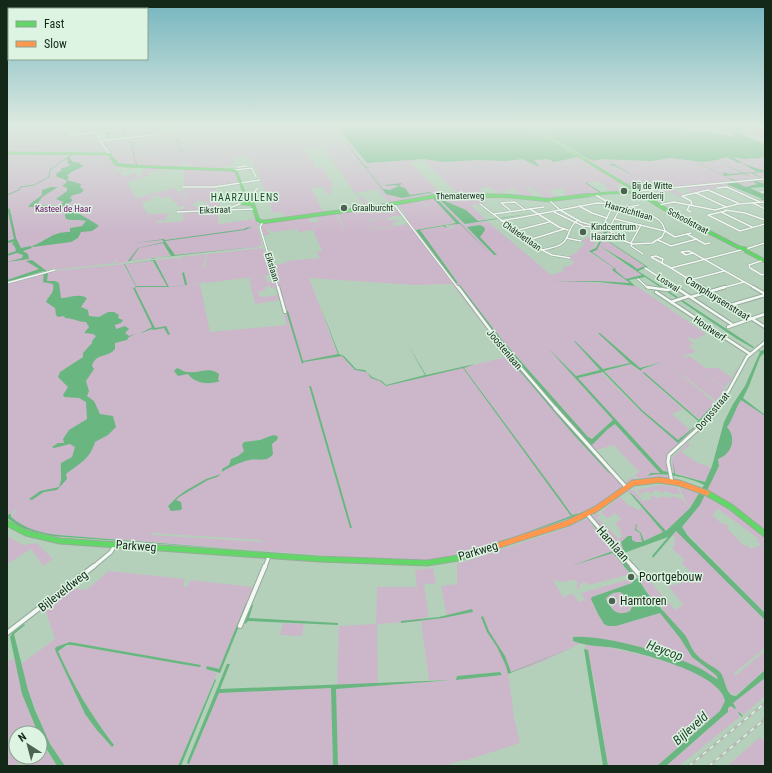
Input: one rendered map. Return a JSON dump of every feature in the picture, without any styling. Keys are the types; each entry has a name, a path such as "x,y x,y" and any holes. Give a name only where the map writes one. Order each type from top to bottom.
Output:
{"street":[{"path":"113,161 115,164 125,166 236,169 252,168 256,177"},
{"name":"Schoolstraat","path":"587,161 659,205 740,249 746,250"},
{"path":"236,169 241,162"},
{"path":"236,169 247,166"},
{"path":"236,169 245,196 252,204 258,220 263,222"},
{"path":"636,191 765,179"},
{"path":"183,187 215,187 260,180"},
{"path":"719,188 727,187 760,202"},
{"path":"242,203 245,196 258,188"},
{"path":"691,205 691,201 682,196 709,190 738,204"},
{"name":"Thematerweg","path":"263,222 454,194 514,196 549,200 636,191"},
{"path":"696,192 726,207"},
{"path":"760,192 765,192"},
{"path":"228,194 245,196"},
{"path":"596,195 606,201 607,204"},
{"path":"549,200 558,210 578,220 608,230 622,240 631,244 644,244 658,240 665,232 614,219"},
{"path":"510,211 501,203 515,202 524,209"},
{"path":"659,205 674,202 715,210 738,204 765,202"},
{"path":"225,210 242,203 252,204"},
{"path":"751,203 765,209"},
{"name":"Joostenlaan","path":"394,204 503,347 574,430 626,487"},
{"name":"Châteletlaan","path":"480,204 542,250 552,255 570,258"},
{"name":"Haarzichtlaan","path":"500,220 553,212 578,205 607,204 655,218 663,225 665,232 676,237 686,234"},
{"path":"578,205 592,213 608,218"},
{"path":"553,212 574,223 594,229 601,228 608,218 613,205"},
{"path":"608,230 622,208 639,205"},
{"path":"691,205 687,210 691,212"},
{"path":"494,214 544,207"},
{"path":"529,208 568,230"},
{"path":"721,208 726,211"},
{"name":"Eikstraat","path":"177,212 254,209"},
{"path":"765,220 749,212 732,209 708,215 740,231 765,224"},
{"path":"720,212 752,227"},
{"path":"542,250 557,246 566,238 568,230 578,220"},
{"path":"515,231 550,221"},
{"name":"Eikslaan","path":"263,222 260,226 285,312"},
{"path":"631,244 642,225"},
{"path":"529,240 564,229"},
{"path":"686,234 691,233"},
{"path":"686,234 705,244 710,243"},
{"path":"566,238 581,241"},
{"path":"658,240 671,246 697,239"},
{"path":"631,244 631,246 643,254"},
{"path":"746,250 765,244"},
{"path":"671,268 740,249"},
{"path":"693,253 686,255 681,252 688,250 765,294"},
{"path":"746,250 764,261"},
{"name":"Camphuysenstraat","path":"662,263 663,259 656,256 651,257 765,327"},
{"path":"764,261 749,265 750,268 761,274 765,274"},
{"name":"Loswal","path":"645,268 733,326"},
{"path":"7,283 43,272 55,270"},
{"path":"690,280 724,271"},
{"path":"638,279 648,288 667,290 676,288"},
{"path":"670,302 744,282"},
{"name":"Houtwerf","path":"656,292 750,354"},
{"path":"731,306 765,294"},
{"path":"728,327 765,314"},
{"name":"Dorpsstraat","path":"672,480 668,462 669,455 702,425 719,405 750,354 765,342"},
{"name":"Parkweg","path":"7,523 15,529 42,538 269,556 391,563 439,562 568,523 587,514 633,483 672,480 710,494 731,507 765,534"},
{"name":"Hamlaan","path":"587,514 639,574"},
{"name":"Bijleveldweg","path":"7,633 102,560 111,552 115,544"},
{"path":"240,626 269,556"}],"green space":[{"name":"Kasteel de Haar","path":"7,161 112,161 113,163 123,166 115,169 113,172 138,167 121,172 123,176 136,173 137,175 133,178 144,174 141,173 141,171 149,167 161,168 150,172 147,176 152,175 127,182 136,198 175,188 179,194 181,193 180,191 185,190 186,197 182,201 186,199 187,195 185,189 188,187 185,187 183,169 236,171 238,183 197,188 216,188 221,209 203,210 213,205 204,206 207,202 198,201 191,205 195,207 202,206 202,210 175,212 185,208 186,207 183,206 185,205 177,207 177,202 174,202 170,196 160,198 158,195 150,197 151,200 142,202 144,205 142,206 153,220 149,214 168,213 166,220 157,221 157,223 183,221 183,214 178,213 218,211 218,224 256,219 259,227 255,227 258,229 262,245 258,247 130,261 130,259 129,262 115,264 116,259 114,263 53,270 56,267 7,281"},
{"path":"253,161 297,161 324,213 289,218 290,215 287,215 287,217 283,219 285,217 284,215 287,213 280,214 281,211 273,213 256,167 237,168 255,166"},
{"path":"297,161 312,161 316,168 322,167 334,186 329,186 333,193 328,194 323,187 311,188"},
{"path":"333,161 360,161 386,194 402,198 429,193 432,195 394,202 389,197 393,203 389,203 377,189 356,193 359,197 363,197 369,206 365,207"},
{"path":"361,161 365,161 367,163 416,161 410,162 441,194 433,195 430,192 401,197 387,194"},
{"path":"425,161 526,161 539,166 534,161 585,161 621,183 617,184 619,186 616,186 624,192 608,190 606,189 608,188 604,186 605,185 598,181 586,183 602,193 570,197 564,194 566,192 561,188 547,191 558,198 546,199 513,173 530,187 526,188 534,195 528,196 519,188 530,198 515,195 522,193 517,192 513,188 510,188 508,191 498,191 506,194 500,194 490,187 479,188 484,194 457,193"},
{"path":"590,161 734,161 738,163 736,161 765,161 765,184 752,181 760,186 752,185 753,186 746,187 735,183 760,194 732,183 760,196 764,196 760,197 730,183 736,187 724,188 713,185 718,188 712,189 706,187 742,203 737,203 707,190 681,195 691,201 690,204 686,203 690,202 671,192 660,194 655,191 672,189 682,194 692,192 685,187 650,190 672,187 661,181 630,185"},
{"path":"116,162 234,162 231,166 223,166 220,169 188,168 190,164 181,164 181,168 125,165"},
{"path":"177,168 163,172 164,170"},
{"path":"460,195 468,202 462,196 470,196 472,197 470,198 473,201 483,200 487,203 471,205 486,220 478,221 466,210 438,198 468,226 467,224 487,221 551,275 564,271 562,268 573,264 574,262 570,259 559,256 574,254 585,244 581,241 586,239 581,235 589,239 586,237 591,238 590,235 593,234 590,233 596,231 575,223 578,221 598,228 596,229 601,229 598,238 595,239 597,239 593,247 588,251 591,250 598,242 602,229 609,231 613,235 606,236 605,239 605,230 596,248 589,252 614,269 612,270 630,283 598,281 583,282 635,285 706,334 694,340 690,337 688,338 690,339 688,340 694,344 689,346 696,352 683,356 683,358 725,389 716,401 667,363 715,403 700,420 643,373 683,409 672,414 690,430 678,440 642,410 604,371 632,364 641,370 662,362 640,368 600,333 631,363 603,369 574,341 600,370 576,376 549,348 613,420 592,439 588,437 502,340 460,285 457,285 508,351 590,446 615,424 660,473 651,473 648,476 660,474 669,476 669,479 641,480 634,475 643,468 638,471 614,445 596,450 594,448 624,482 633,477 632,476 636,479 623,483 623,486 588,511 587,510 584,513 566,521 453,556 423,561 358,558 58,535 39,532 21,525 11,517 17,508 10,515 7,515 7,284 43,272 152,261 169,287 155,260 178,258 180,261 181,257 206,254 203,267 205,267 207,254 263,248 271,273 270,275 204,282 188,286 200,284 210,332 287,325 280,300 255,304 249,278 265,276 267,282 273,281 272,275 274,277 277,276 274,265 286,263 287,261 320,258 316,252 322,251 329,267 312,228 312,230 298,232 298,229 272,232 269,229 266,229 270,234 263,236 260,227 263,223 296,219 299,222 298,218 316,216 308,219 310,222 319,222 317,215 335,214 348,236 337,214 395,205 409,220 398,205 420,200 429,210 421,199 432,197 457,222 416,230 457,283 458,282 419,230 443,226 446,228 445,225 448,229 455,228 453,226 448,227 446,225 461,224 435,197","holes":["393,216 402,216 408,224 374,230 367,220 390,217 368,221 374,229 399,225 394,225 392,222 398,222 398,220 386,220","480,225 480,237 496,255 494,255 467,227","125,264 136,287 124,265","309,278 415,285 452,284 509,358 507,357 464,367 572,515 583,511 572,517 463,367 386,386 380,381 371,378 367,372 355,370 342,356 303,362 302,364 287,311 303,361 338,355","266,286 270,286 271,288 277,287 278,294 260,297 258,292 265,290","512,361 513,361 611,474 573,434","310,385 337,475 350,528 309,386","151,533 262,540 263,542 152,535"]},
{"path":"603,238 646,267 637,269 600,246 642,275 626,279 591,252 597,250"},
{"path":"689,356 706,368 718,368 732,378 736,370 738,370 725,388 683,358"},
{"path":"601,372 641,411 677,442 694,427 696,427 667,454 666,463 668,473 663,471 577,378"},
{"path":"741,400 765,416 765,613 682,528 700,505 719,466 718,459 728,452 727,427","holes":["718,509 759,539 757,541 761,545 751,549 747,545 744,546 727,528 729,527 724,523 722,524 712,515"]},
{"path":"688,442 690,445 681,452 701,465 703,464 711,468 706,482 674,473 671,465 672,458"},
{"path":"660,485 677,487 680,494 652,491 653,493 650,494 649,491 641,493 643,495 641,495 637,490"},
{"path":"679,487 699,494 691,508 686,502"},
{"path":"629,490 634,490 643,501 652,499 650,496 654,496 656,498 660,498 659,496 671,498 671,496 681,498 690,508 668,530 665,531 630,492 625,493"},
{"path":"620,497 630,507 632,506 637,510 642,508 663,532 644,541 639,530 636,529 636,524 635,530 640,533 642,542 632,540 632,536 623,540 623,551 639,571 591,517 598,513 600,515 597,518 618,538 623,536 619,532 621,530 615,524 621,519 615,513 608,518 601,512"},
{"path":"589,518 632,566 635,573 588,585 586,582 580,584 578,589 576,588 578,582 575,580 561,582 553,580 563,597 572,594 579,602 585,600 581,593 634,578 632,583 592,597 592,602 604,624 608,626 616,626 665,611 648,594 637,576 642,577 643,574 675,610 683,604 668,586 679,584 692,573 681,563 685,560 672,549 674,547 675,537 672,535 676,530 765,620 765,648 733,674 736,675 765,651 765,670 735,696 717,679 691,664 639,647 606,640 573,636 573,642 581,643 524,669 508,672 514,717 520,743 444,766 338,766 335,689 452,680 429,680 421,621 447,617 441,586 457,584 457,564 560,530","holes":["589,521 621,555 632,572 629,572 613,553 571,566 613,551","500,672 502,675 456,679 457,676"]},
{"path":"7,536 23,545 37,543 53,559 43,566 31,549 7,564"},
{"path":"433,568 436,583 424,584 429,617 421,618 421,621 377,624 378,684 337,685 339,626 376,624 377,587 417,587 415,570"},
{"path":"109,571 185,579 183,587 187,587 190,580 253,587 219,669 207,666 206,669 217,673 178,766 65,766 50,744 48,740 48,725 42,725 28,690 21,664 55,639 45,609 72,588 86,590","holes":["70,642 200,665 199,667 72,645 58,650 83,699 114,744 85,714 55,649"]},
{"path":"622,592 628,597 632,607 630,611 626,613 618,613 610,606 606,599 613,593"},
{"path":"283,623 304,624 302,636 280,635"},
{"path":"586,644 641,655 686,669 705,678 719,689 725,701 720,711 657,766 608,766 595,683 587,649 585,649"},
{"path":"16,657 22,694 35,725 8,725 8,765 17,765 16,766 7,766 8,661"},
{"path":"765,678 765,696 743,715 740,712 738,714 741,716 679,766 666,766 728,712 728,708 731,706 735,709 736,708 733,704 734,702"},
{"path":"331,688 333,766 187,766 195,751 219,693"},
{"path":"760,737 763,740 765,738 765,766 727,766"},
{"path":"48,752 57,766 24,766 48,765"}],"shaded area":[{"path":"68,161 72,161 84,166 69,174 67,176 69,177 67,180 81,184 80,187 84,190 81,193 70,196 72,197 69,198 72,199 72,201 65,206 99,226 92,231 81,232 78,238 71,242 33,247 32,246 58,233 70,232 70,228 82,226 86,221 66,219 64,209 58,205 64,202 56,199 67,191 67,188 62,186 67,182 64,179 57,177 56,174 62,170 60,169 69,166 70,164 67,163"},
{"path":"115,161 118,163 136,165 135,161 138,166 178,167 129,166 122,165 117,163"},
{"path":"360,161 366,167 371,167 366,168 383,189 390,190 399,186 405,188 410,195 430,192 433,195 429,193 402,198 386,194"},
{"path":"365,161 394,161 367,163"},
{"path":"438,161 460,161 444,162"},
{"path":"526,161 535,161 539,166"},
{"path":"608,161 632,174 616,167 608,165 613,164"},
{"path":"705,163 701,164 723,175 724,174 722,172 730,174 742,173 720,163 744,173 757,172 742,163 765,171 762,172 765,174 760,172 754,173 763,179 751,173 745,174 755,179 744,174 724,176 700,164 691,165"},
{"path":"724,176 740,182 737,183 746,187 757,184 752,181 742,182 755,179 765,180 756,181 765,184 765,187 750,188 765,195 763,198 765,200 758,200 763,199 726,184 734,181"},
{"path":"402,183 399,186 386,186 385,185"},
{"path":"51,187 58,187 42,197 38,203 41,205 54,205 55,207 43,213 44,207 28,207 42,195 42,190"},
{"path":"455,195 435,197 488,252 460,224 445,225 447,228 443,226 420,230 458,283 456,283 416,230 456,223 432,197"},
{"path":"438,198 466,210 478,221 536,213 465,224"},
{"path":"7,208 10,209 16,238 21,248 31,246 32,248 23,251 28,254 29,259 7,262 22,258 23,255 17,253 7,256 7,254 16,251 12,244 14,242 7,243 7,241 14,239"},
{"path":"480,225 484,227 485,230 480,237 497,255 494,255 467,227"},
{"path":"252,227 245,230 165,241 175,255 254,247 171,256 163,243 139,248 130,261 128,261 138,248 164,242 162,240 134,243 164,239"},
{"path":"605,230 608,231 604,238 648,267 638,271 754,347 753,348 737,339 645,277 629,280 635,286 598,282 551,282 598,281 630,283 612,270 614,268 589,251 596,248","holes":["603,238 645,266 637,269 600,246 642,275 626,279 615,270 616,269 592,252 597,250"]},
{"path":"32,260 48,272 47,281 55,281 59,283 61,298 78,296 87,298 81,307 88,310 89,316 99,317 108,312 114,312 119,315 118,318 123,320 121,323 115,325 116,329 125,326 129,329 125,333 129,336 136,334 129,337 127,340 115,343 115,349 112,352 96,359 92,366 94,369 86,381 89,391 87,396 94,401 100,414 113,416 116,427 108,435 95,442 87,457 66,474 67,479 57,490 44,492 32,500 29,499 40,491 59,487 61,478 61,463 72,457 75,447 70,444 54,448 52,447 58,443 64,443 63,439 69,430 87,419 86,402 79,398 64,397 63,395 68,387 58,377 60,372 83,357 83,353 96,336 93,334 84,333 89,327 86,322 65,318 64,316 58,317 56,315 55,308 46,302 52,292 53,284 43,282 44,271 7,282 7,280 39,269 26,261"},
{"path":"155,260 169,287 135,288 155,328 166,326 170,334 168,335 164,328 152,329 139,334 152,327 133,288 136,287 124,264","holes":["153,261 167,286 136,286 125,264"]},
{"path":"184,272 187,285 169,287 185,285 182,273"},
{"path":"457,285 460,285 502,340 588,437 592,439 613,420 548,348 576,376 600,370 574,341 603,369 630,363 598,333 600,333 640,368 662,362 642,369 641,371 631,364 604,371 642,410 678,440 695,427 678,443 641,411 603,372 578,378 663,471 674,473 673,459 675,474 705,482 712,466 724,422 733,404 745,386 760,352 758,350 761,351 765,349 765,354 760,357 743,398 765,416 741,400 727,427 732,436 732,445 730,450 723,457 718,459 719,466 700,505 682,527 688,536 765,613 765,620 676,531 653,558 652,556 668,537 624,553 621,542 628,536 632,536 632,540 636,542 642,542 640,533 635,530 636,524 636,529 641,533 644,541 663,532 628,491 666,531 690,508 704,485 676,476 660,474 647,476 651,473 660,473 615,424 591,446 508,351"},
{"path":"320,305 339,354 344,356 356,369 365,370 367,372 355,370 342,356 304,362 302,364 286,311 288,311 303,361 338,354"},
{"path":"408,345 426,375 475,364 464,368 572,515 584,512 511,538 571,516 463,368 386,386 380,381 371,378 367,372 372,377 382,381 386,385 425,375"},
{"path":"513,361 611,474 573,434 512,362"},
{"path":"177,368 186,372 208,370 215,372 219,374 218,380 220,381 203,383 195,380 188,374 178,376 174,371"},
{"path":"644,372 699,420 713,405 715,406 696,425 698,421 643,373"},
{"path":"309,386 311,386 352,528 350,528"},
{"path":"275,435 278,437 272,444 273,454 270,457 246,461 222,472 222,469 229,465 231,459 244,451 242,445 244,442 260,440"},
{"path":"221,474 179,497 176,500 181,502 181,510 171,511 168,506 185,491 206,479"},
{"path":"11,514 11,517 22,525 39,532 58,535 273,552 51,536 22,528 7,518 7,515"},
{"path":"589,520 619,553 633,572 629,572 613,553 571,566 613,551"},
{"path":"638,578 648,594 685,635 696,654 703,661 720,672 728,690 732,695 736,696 765,670 765,678 733,703 736,708 735,709 731,706 728,708 728,712 666,766 657,766 720,711 725,701 720,691 710,682 695,673 678,666 642,654 573,641 573,637 586,637 634,645 681,660 718,679 716,675 692,657 680,638 660,613 616,626 608,626 604,624 591,599 592,597 632,583","holes":["620,592 628,597 632,607 630,611 626,613 618,613 615,611 606,599 613,593"]},
{"path":"246,603 248,604 220,673 206,669 207,666 219,669"},
{"path":"251,604 253,605 249,618 338,623 338,625 248,621 245,624 244,622"},
{"path":"472,609 473,612 443,618 401,623 401,621 439,617"},
{"path":"483,616 489,631 505,656 511,672 574,647 508,674 497,647 487,632 481,617"},
{"path":"24,624 25,625 14,634 28,690 42,725 35,725 22,694 10,637 12,633"},
{"path":"70,642 201,665 200,667 187,665 72,645 67,645 58,651 83,700 114,745 112,747 85,714 56,652 56,647"},
{"path":"584,649 588,650 608,766 603,766"},
{"path":"227,664 230,664 220,689 452,680 336,689 338,766 333,766 331,688 219,693 188,764 187,762"},
{"path":"500,672 502,675 456,680 457,676"},
{"path":"215,679 216,680 181,766 178,766"},
{"path":"48,739 65,766 57,766 48,751"}],"waterway":[{"path":"7,195 19,190 20,187 34,185 49,177 50,170 62,161"},
{"path":"586,183 600,192"},
{"name":"Heycop","path":"739,713 742,716"}],"railway":[{"path":"689,766 765,703"},
{"path":"709,766 765,719"}],"traffic: fast":[{"path":"113,161 115,164 125,166 236,171 245,195"},
{"path":"587,161 670,212 740,248 746,249 746,251 765,261"},
{"path":"245,195 250,196 258,220 263,222 381,206 443,195 507,196 549,200 607,193 638,192"},
{"path":"245,195 241,197 242,203 252,204"},
{"path":"707,493 731,507 765,534"},
{"path":"7,523 26,533 60,541 319,559 427,563 458,558 474,553"}],"traffic: slow":[{"path":"474,553 568,523 596,509 633,483 659,480 679,483 707,493"}],"place":[{"name":"Bij de Witte Boerderij","path":"624,191"},
{"name":"Graalburcht","path":"344,208"},
{"name":"Kindcentrum Haarzicht","path":"583,232"},
{"name":"Poortgebouw","path":"631,577"},
{"name":"Hamtoren","path":"612,601"}],"district":[{"name":"HAARZUILENS","path":"245,197"}],"water label":[{"name":"Bijleveld","path":"690,728"}]}
